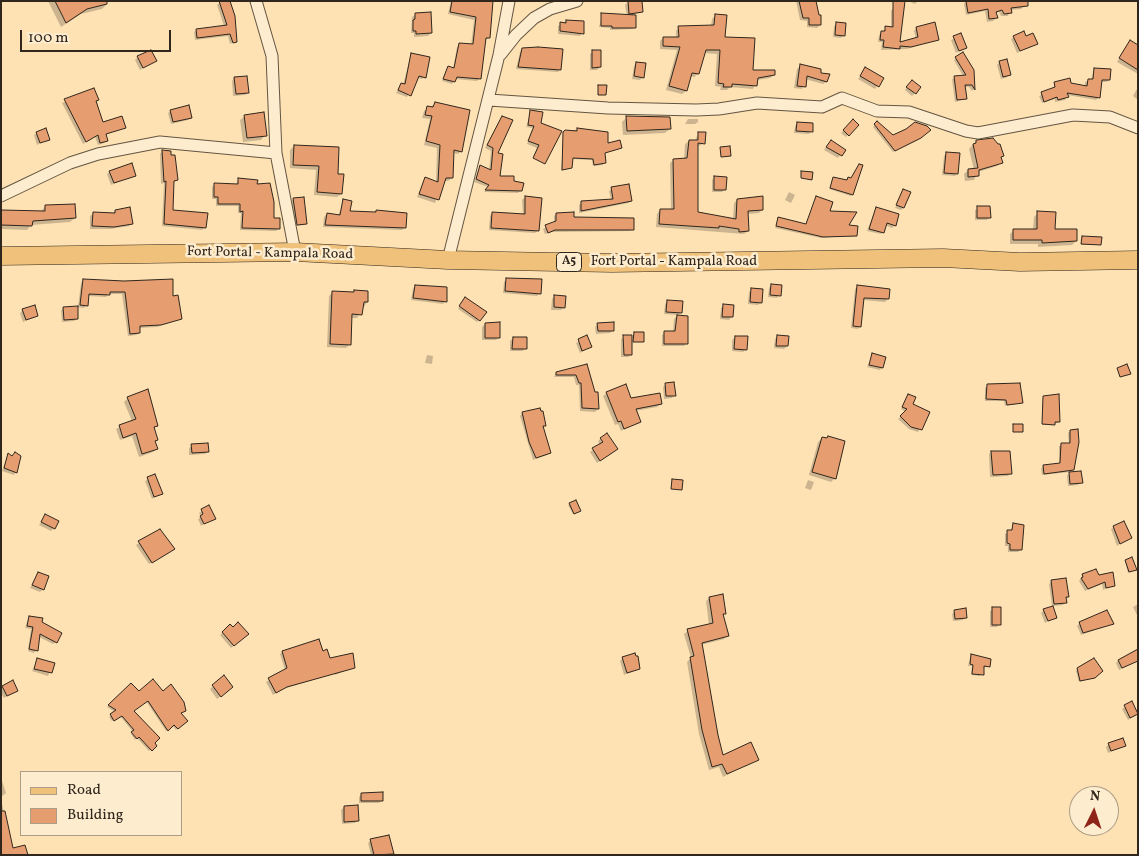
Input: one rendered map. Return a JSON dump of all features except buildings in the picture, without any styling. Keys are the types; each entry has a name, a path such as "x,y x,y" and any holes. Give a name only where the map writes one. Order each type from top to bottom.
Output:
{"main road":[{"name":"Fort Portal - Kampala Road","path":"1,256 295,252 448,260 612,263 943,258 1020,262 1138,260"}],"street":[{"path":"256,1 272,56 276,154 295,252"},
{"path":"448,260 499,55 509,1"},
{"path":"499,55 516,34 534,18 550,9 577,1"},
{"path":"488,100 599,108 696,110 756,104 822,107 842,98 877,110 909,112 966,132 978,133 1073,114 1110,117 1138,128"},
{"path":"1,196 70,163 98,154 160,142 276,154"}]}
